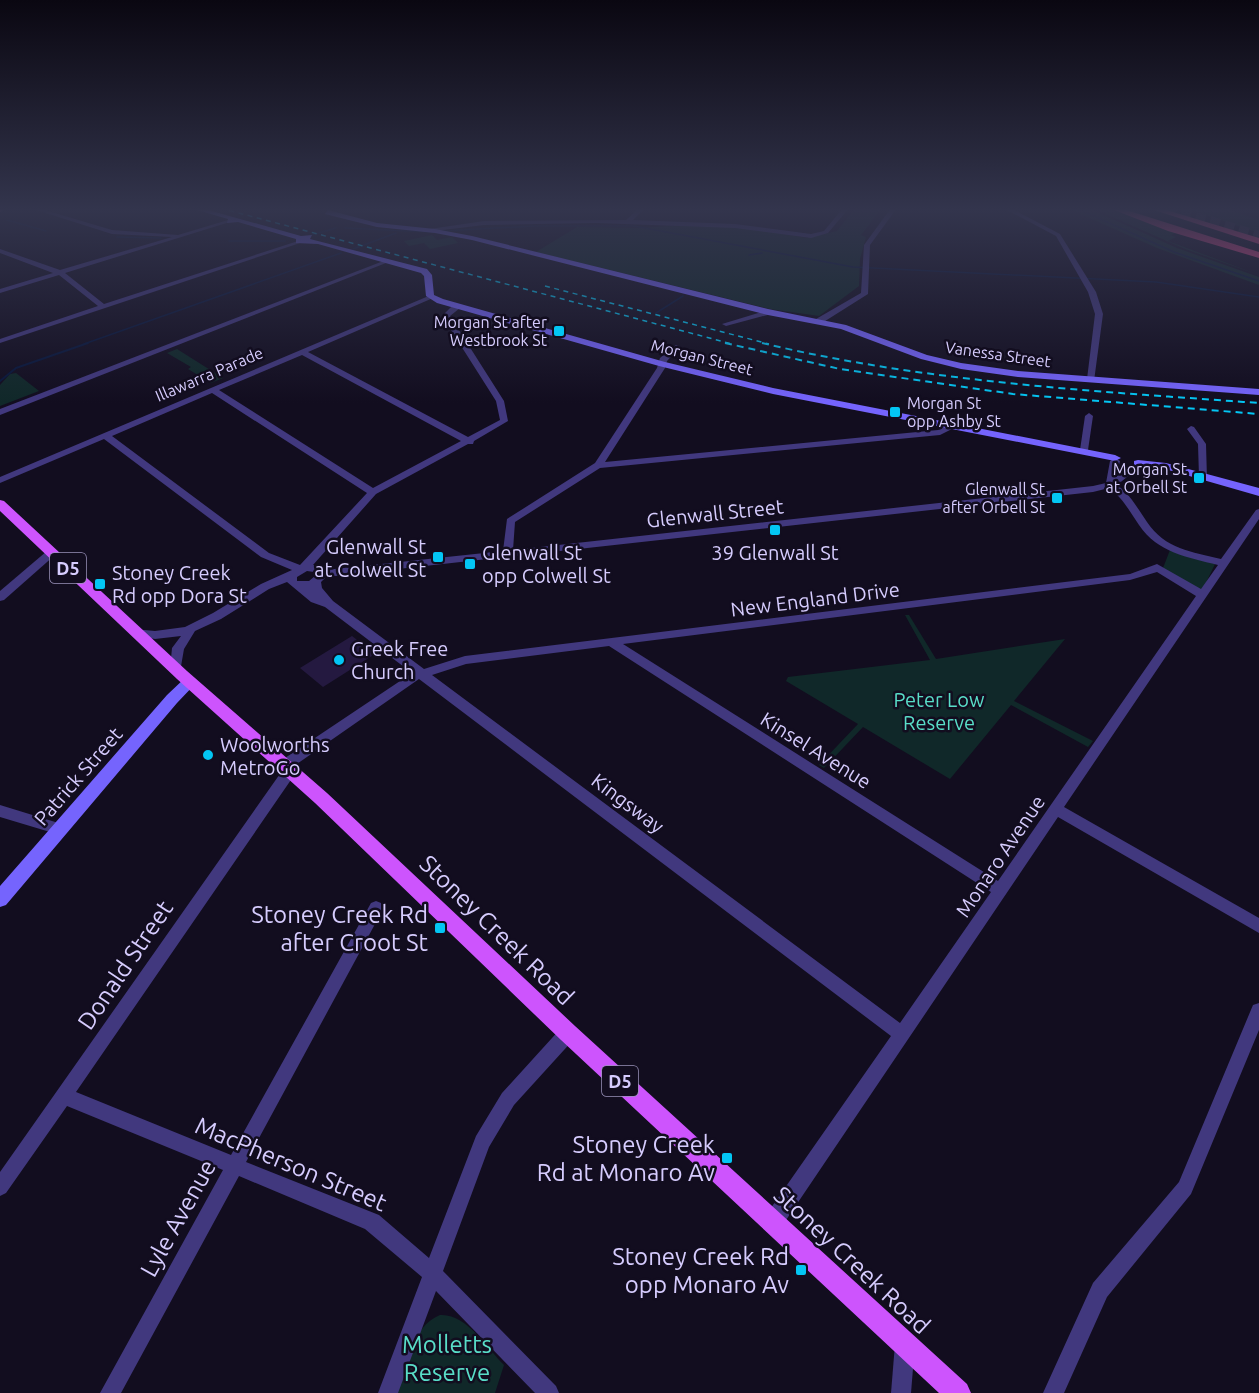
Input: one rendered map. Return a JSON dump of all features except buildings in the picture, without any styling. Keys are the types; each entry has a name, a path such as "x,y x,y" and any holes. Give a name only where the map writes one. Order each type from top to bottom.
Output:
{"main road":[{"name":"Stoney Creek Road","path":"0,504 958,1393"}],"street":[{"path":"0,291 61,273 103,307"},
{"path":"0,341 204,273"},
{"path":"0,412 357,273"},
{"path":"427,273 431,297"},
{"name":"Vanessa Street","path":"608,273 768,312 819,321 945,363 995,371 1259,392"},
{"path":"819,321 864,294 864,273"},
{"path":"1081,273 1099,314 1091,379"},
{"name":"Morgan Street","path":"431,297 662,364 802,398 1084,450 1115,459 1124,466 1136,465"},
{"name":"Illawarra Parade","path":"0,480 431,297"},
{"path":"248,598 304,576 316,555 373,492 470,442 504,421 500,400 446,316 457,306"},
{"path":"726,324 768,312"},
{"path":"508,555 510,521 598,465 609,452 662,364 676,347"},
{"path":"301,351 470,442"},
{"path":"211,389 373,492"},
{"path":"1084,450 1089,416"},
{"path":"928,433 932,422"},
{"path":"598,465 928,433 945,431 954,426"},
{"path":"1191,429 1202,444 1204,477"},
{"name":"Kingsway","path":"105,435 266,555 304,576 329,604 902,1034"},
{"path":"1111,485 1115,459"},
{"path":"1111,485 1136,465 1156,464 1259,492"},
{"path":"1111,485 1120,492 1153,537 1164,546 1224,563"},
{"name":"Glenwall Street","path":"304,576 508,555 1111,485"},
{"name":"Monaro Avenue","path":"773,1222 1259,512"},
{"path":"1164,546 1157,567 1202,595"},
{"path":"0,597 51,552"},
{"name":"Kingsway","path":"266,555 277,568 304,576 315,600 329,604"},
{"name":"New England Drive","path":"287,768 408,680 423,673 483,657 1130,577 1146,573 1157,567"},
{"path":"137,632 164,637 190,631 261,589 273,577 277,568"},
{"path":"261,589 304,576"},
{"path":"176,669 178,648 190,631"},
{"path":"645,664 644,649 648,637"},
{"name":"Kinsel Avenue","path":"611,642 1000,890"},
{"name":"Patrick Street","path":"0,900 172,699 190,682"},
{"name":"Donald Street","path":"0,1187 287,768"},
{"path":"1056,809 1259,926"},
{"path":"0,811 60,829"},
{"name":"Lyle Avenue","path":"110,1393 376,908"},
{"path":"1053,1393 1100,1290 1185,1188 1258,1019"},
{"path":"387,1393 482,1142 493,1120 508,1099 568,1033"},
{"name":"MacPherson Street","path":"64,1096 372,1222 433,1274 549,1393"},
{"path":"901,1393 905,1344"}],"green space":[{"path":"622,273 859,273 859,286 819,316 770,309"},
{"path":"1226,273 1248,273 1259,277 1259,285"},
{"path":"177,349 223,378 211,383 188,369 191,367 167,353"},
{"path":"16,373 39,391 0,406 0,385 10,374"},
{"path":"1170,550 1215,564 1202,591 1163,568"},
{"name":"Peter Low Reserve","path":"905,615 909,615 936,659 1065,639 1014,701 1093,741 1088,747 1011,705 950,779 863,727 824,768 819,765 858,724 786,681 788,677 930,660"},
{"name":"Molletts Reserve","path":"440,1315 450,1316 467,1325 504,1365 495,1393 395,1393 416,1338 430,1320"}],"waterway":[{"path":"84,344 284,273"},
{"path":"974,273 1156,282 1259,297"},
{"path":"1236,273 1259,281"},
{"path":"656,313 683,296"},
{"path":"0,381 16,368 88,343"}],"railway":[{"path":"465,273 732,344"},
{"path":"545,286 769,344"},
{"path":"725,343 840,369 1013,394 1259,414"},
{"path":"762,343 823,356 947,376 1071,389 1259,403"}],"place":[{"name":"Morgan St after Westbrook St","path":"559,331"},
{"name":"Morgan St opp Ashby St","path":"895,412"},
{"name":"Morgan St at Orbell St","path":"1199,478"},
{"name":"Glenwall St after Orbell St","path":"1057,498"},
{"name":"39 Glenwall St","path":"775,530"},
{"name":"Glenwall St at Colwell St","path":"438,557"},
{"name":"Glenwall St opp Colwell St","path":"470,564"},
{"name":"Stoney Creek Rd opp Dora St","path":"100,584"},
{"name":"Greek Free Church","path":"339,660"},
{"name":"Woolworths MetroGo","path":"208,755"},
{"name":"Stoney Creek Rd after Croot St","path":"440,928"},
{"name":"Stoney Creek Rd at Monaro Av","path":"727,1158"},
{"name":"Stoney Creek Rd opp Monaro Av","path":"801,1270"}]}
